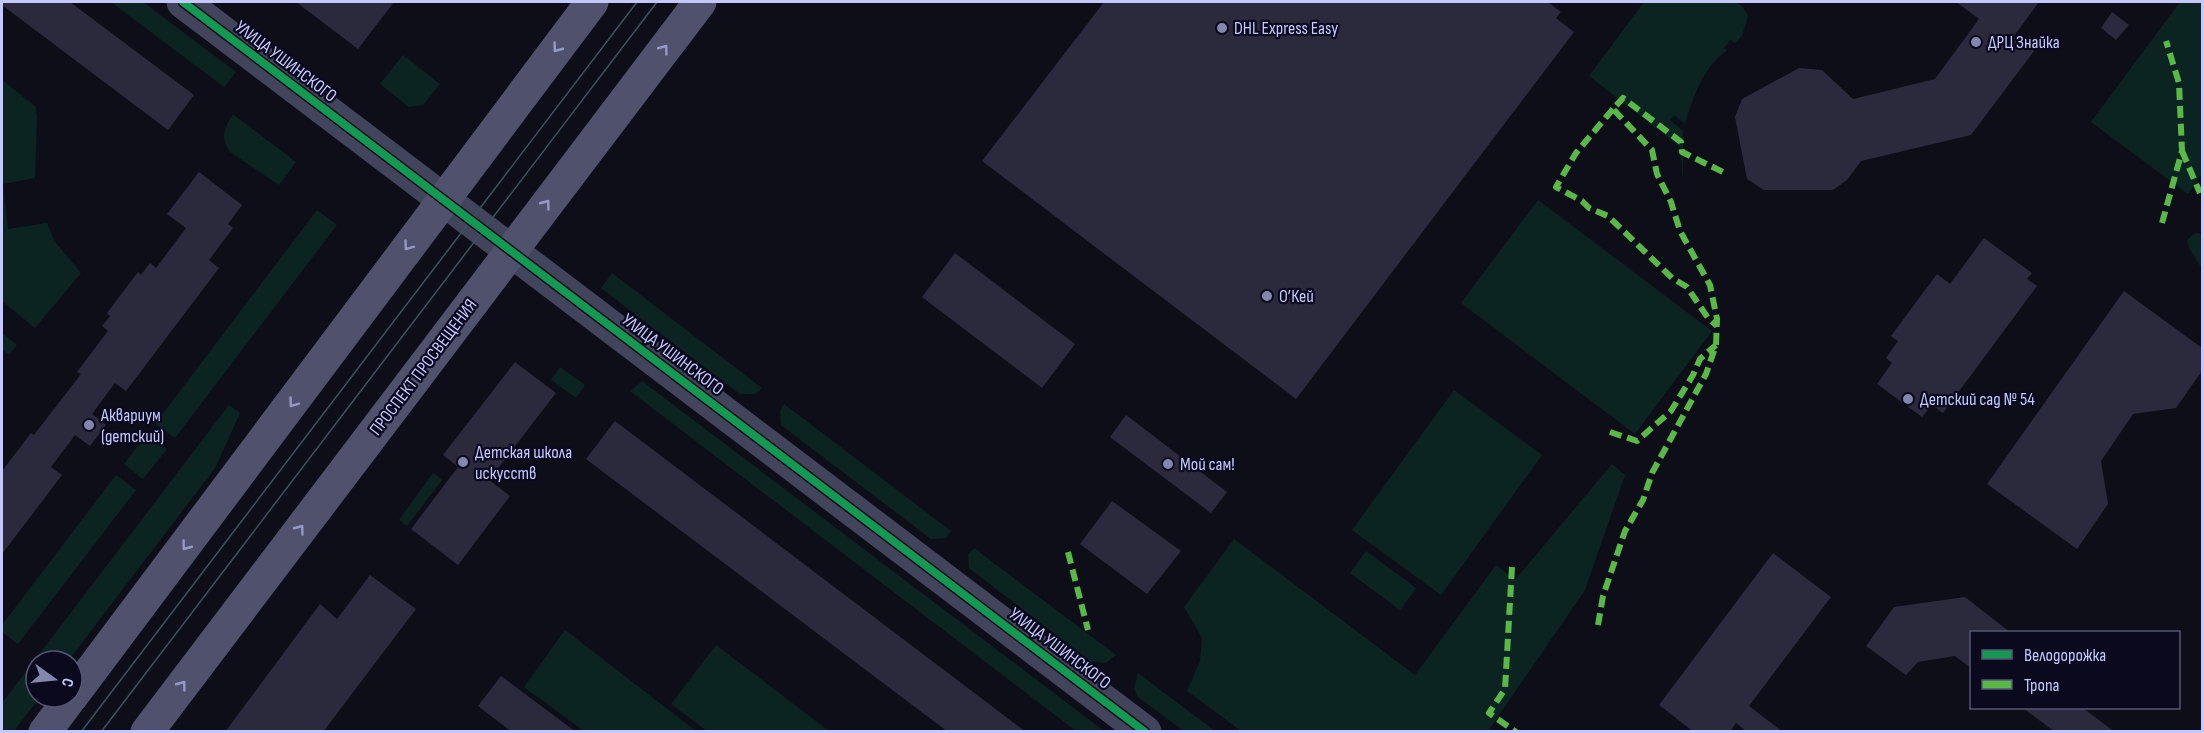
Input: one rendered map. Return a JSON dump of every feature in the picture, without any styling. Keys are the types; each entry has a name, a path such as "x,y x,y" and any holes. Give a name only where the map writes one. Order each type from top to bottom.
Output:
{"main road":[{"path":"84,681 592,2"},
{"name":"ПРОСПЕКТ ПРОСВЕЩЕНИЯ","path":"147,732 700,2"},
{"path":"45,732 63,709"}],"street":[{"name":"УЛИЦА УШИНСКОГО","path":"183,2 1145,732"}],"green space":[{"path":"111,2 143,2 236,72 224,87"},
{"path":"1644,2 1736,2 1743,7 1748,16 1742,36 1735,43 1730,40 1724,48 1727,50 1718,57 1705,74 1685,124 1674,115 1670,120 1683,131 1683,179 1680,147 1589,76"},
{"path":"2180,2 2202,2 2202,174 2188,194 2091,122"},
{"path":"403,55 440,84 423,105 409,107 380,84"},
{"path":"2,80 35,106 37,115 35,178 3,184 8,229 47,223 55,242 81,273 35,328 2,301"},
{"path":"233,114 296,162 279,185 230,152 224,133"},
{"path":"1538,200 1712,331 1635,434 1461,303"},
{"path":"317,210 337,225 175,438 155,424"},
{"path":"2199,233 2202,236 2202,269 2187,241 2193,234"},
{"path":"612,273 762,388 755,394 740,394 601,288"},
{"path":"2,333 17,345 9,355 2,349"},
{"path":"560,367 585,385 576,398 551,380"},
{"path":"642,381 1104,731 1076,731 630,391"},
{"path":"1454,390 1542,455 1441,595 1352,530"},
{"path":"784,404 951,531 946,538 931,539 781,425 780,411"},
{"path":"229,405 240,413 215,468 77,649 43,649"},
{"path":"147,434 167,449 143,479 124,464"},
{"path":"1612,464 1625,475 1585,590 1488,731 1241,731 1187,691 1200,661 1202,638 1184,607 1234,539 1415,675 1496,565 1515,580"},
{"path":"433,473 442,480 407,526 399,520"},
{"path":"116,475 136,490 18,644 2,632 2,625"},
{"path":"974,548 1116,655 1106,663 1090,661 969,568 968,555"},
{"path":"1366,551 1416,588 1400,610 1350,573"},
{"path":"565,630 696,731 584,731 524,687"},
{"path":"716,645 829,731 707,731 671,704"},
{"path":"1138,672 1215,731 1184,731 1138,697 1134,689"},
{"path":"24,674 24,709 31,709 14,731 2,731 2,703"}],"building":[{"path":"2,2 70,2 194,95 168,130 2,5"},
{"path":"296,2 394,2 358,49"},
{"name":"О’Кей","path":"1104,2 1548,2 1561,12 1556,18 1574,32 1296,399 982,161"},
{"path":"1956,2 2039,2 2014,36 2034,51 1971,135 1861,161 1847,180 1833,190 1764,190 1747,179 1735,117 1742,99 1799,68 1822,70 1853,99 1935,79 1979,19"},
{"path":"2112,12 2129,25 2116,40 2101,28"},
{"path":"199,172 242,205 228,224 233,228 209,260 219,268 126,391 115,383 92,414 106,425 90,446 75,435 51,467 62,475 2,554 2,471 31,433 34,435 81,374 77,372 108,331 102,326 110,316 107,313 138,272 141,275 150,263 156,268 186,228 167,214"},
{"path":"1984,238 2032,273 2027,279 2037,286 1943,413 1932,405 1922,417 1877,384 1892,363 1886,358 1898,341 1891,336 1937,274 1950,284"},
{"path":"955,253 1075,344 1042,388 922,297"},
{"path":"2124,291 2202,348 2202,371 2176,408 2133,414 2101,461 2108,504 2077,549 1987,484"},
{"path":"515,362 556,393 489,480 510,496 458,565 411,529 458,467 443,455"},
{"name":"Мой сам!","path":"1126,415 1227,492 1211,513 1110,437"},
{"path":"615,421 1026,732 948,732 586,459"},
{"path":"1112,501 1181,551 1147,594 1080,544"},
{"path":"1773,553 1831,597 1749,706 1783,732 1747,732 1736,723 1730,732 1694,732 1659,705"},
{"path":"370,575 416,609 323,732 225,732 320,604 337,619"},
{"path":"1965,597 2008,631 1970,631 1970,667 1955,656 1918,662 1906,675 1866,646 1894,607"},
{"path":"501,676 576,732 512,732 478,706"},
{"path":"2024,709 2084,709 2115,732 2055,732"}],"tram line":[{"path":"81,732 637,2"},
{"path":"101,732 657,2"}],"marked path":[{"path":"2162,223 2182,151 2179,83 2166,41"},
{"path":"1598,625 1603,596 1625,531 1643,500 1652,473 1706,374 1716,345 1717,319 1710,285 1680,231 1671,202 1657,174 1652,150 1613,109 1623,98 1681,142 1682,152 1725,173"},
{"path":"1613,109 1576,153 1556,187 1582,201 1589,208 1608,216 1672,278 1687,287 1708,318 1717,326"},
{"path":"2182,151 2200,193"},
{"path":"1610,432 1637,441 1671,411 1700,359 1716,345"},
{"path":"1068,552 1088,630"},
{"path":"1512,567 1505,689 1489,713 1516,732"}],"cycle path":[{"path":"183,2 1145,732"}],"place":[{"name":"DHL Express Easy","path":"1222,28"},
{"name":"ДРЦ Знайка","path":"1976,42"},
{"name":"О’Кей","path":"1267,296"},
{"name":"Детский сад № 54","path":"1908,399"},
{"name":"Аквариум (детский)","path":"89,425"},
{"name":"Детская школа искусств","path":"463,462"},
{"name":"Мой сам!","path":"1168,464"}]}
